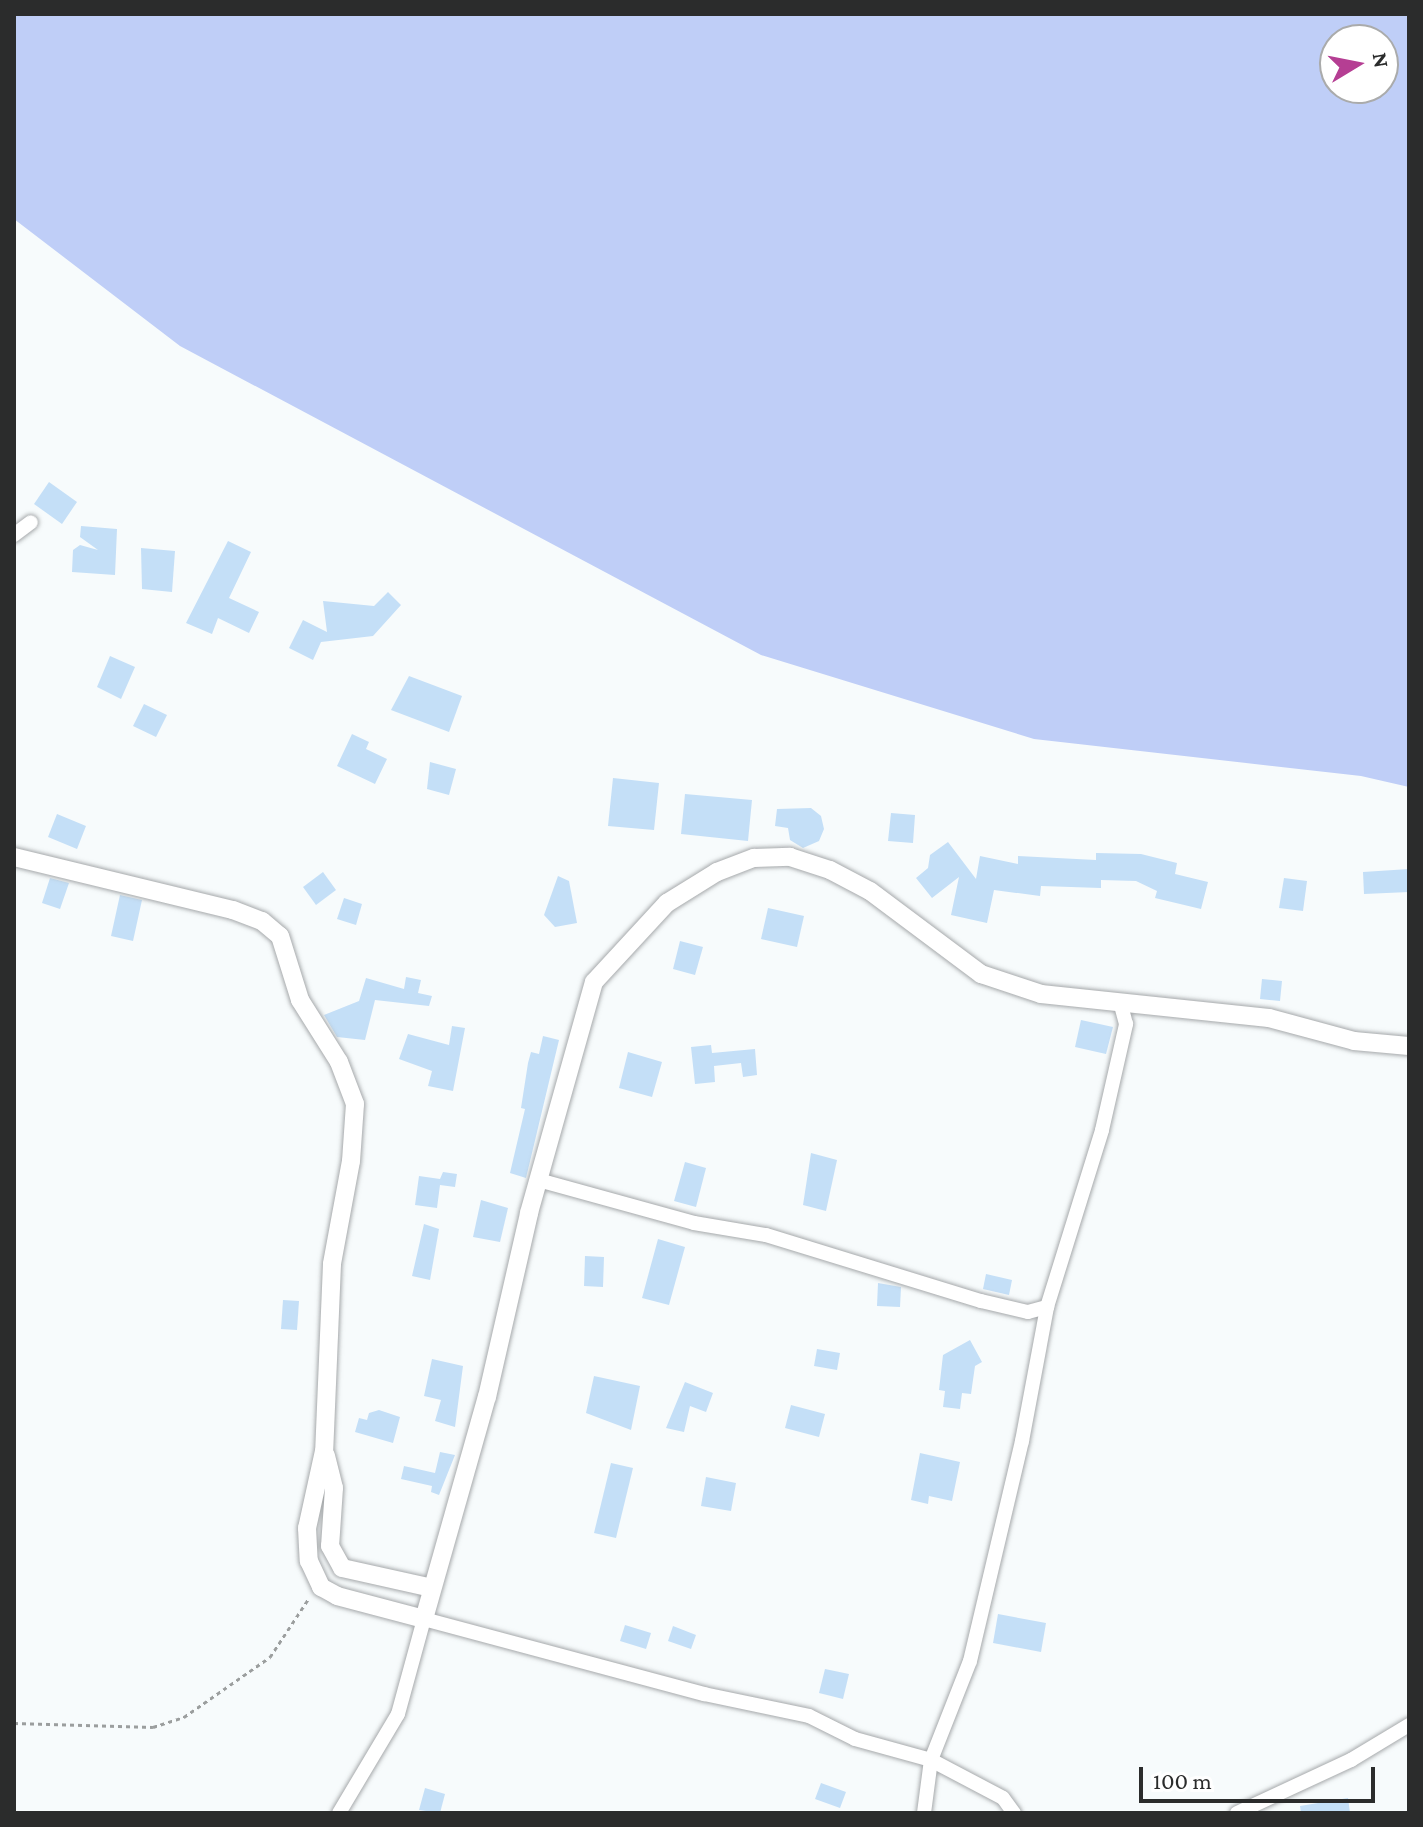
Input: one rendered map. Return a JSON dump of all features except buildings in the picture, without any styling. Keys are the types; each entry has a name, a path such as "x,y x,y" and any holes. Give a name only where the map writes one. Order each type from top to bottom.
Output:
{"street":[{"path":"14,535 31,522"},
{"path":"14,857 233,910 262,921 280,936 300,1000 339,1062 355,1104 351,1161 330,1279 324,1451 307,1528 309,1561 321,1587 337,1596 704,1694 809,1716 855,1739 931,1760 1003,1798 1014,1813"},
{"path":"339,1813 398,1714 542,1181 569,1059 594,982 667,903 717,872 754,858 790,857 830,870 870,891 981,974 1041,994 1121,1005 1269,1018 1354,1041 1409,1046"},
{"path":"924,1813 931,1760 970,1661 1022,1441 1047,1307 1102,1130 1126,1024 1121,1005"},
{"path":"542,1181 694,1223 766,1235 993,1304 1028,1312 1047,1307"},
{"path":"324,1451 334,1488 330,1546 342,1568 361,1575 432,1588"},
{"path":"321,1587 342,1568"},
{"path":"1237,1813 1351,1760 1409,1725"}],"path":[{"path":"14,1723 153,1727 184,1717 270,1657 321,1587"}],"water":[{"path":"14,14 1409,14 1409,787 1361,776 1034,739 761,655 180,346 14,219"}]}
